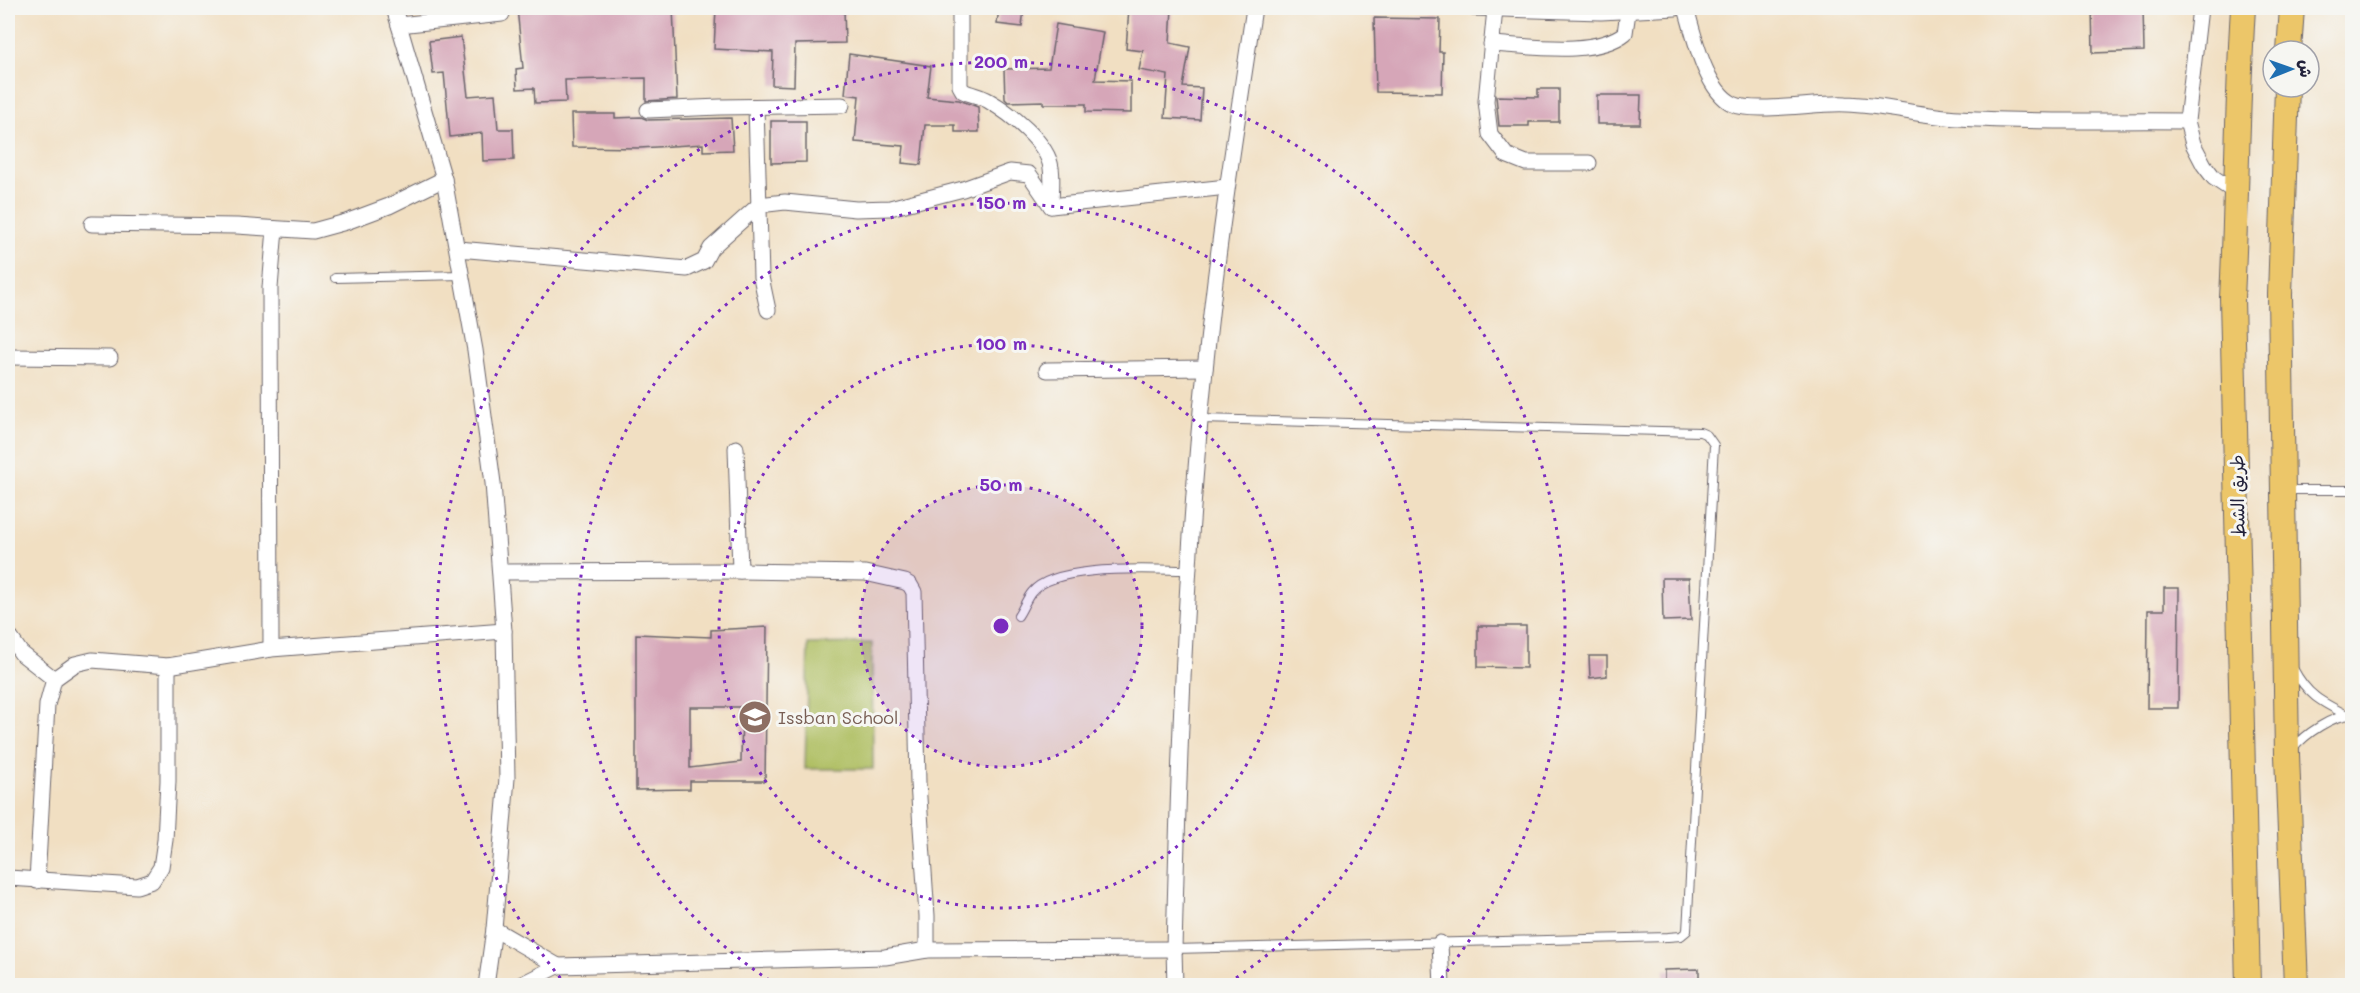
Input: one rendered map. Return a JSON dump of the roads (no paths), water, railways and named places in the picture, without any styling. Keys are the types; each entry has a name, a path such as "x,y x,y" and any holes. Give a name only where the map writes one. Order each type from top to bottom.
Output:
{"highway":[{"name":"طريق الشط","path":"2243,8 2237,92 2238,194 2232,298 2248,986"},
{"path":"2290,39 2292,8"},
{"path":"2287,99 2280,295 2287,755 2296,986"}],"street":[{"path":"394,8 444,180 475,350 493,483 504,632 507,778 494,929 486,986"},
{"path":"960,8 960,86 963,91 988,100 1009,114 1036,139 1046,153 1051,168 1052,206"},
{"path":"1175,986 1180,711 1200,419 1227,187 1254,8"},
{"path":"1473,8 1628,12 1676,8"},
{"path":"1686,8 1709,76 1720,92 1733,104 1750,108 1846,104 1958,118 2187,121"},
{"path":"2199,8 2187,121 2193,144 2204,165 2214,178 2238,194"},
{"path":"1495,9 1486,101 1490,134 1506,155 1526,164 1589,163"},
{"path":"1491,44 1576,48 1605,44 1625,33 1628,12"},
{"path":"399,25 502,14"},
{"path":"648,110 842,105"},
{"path":"756,107 761,277 768,310"},
{"path":"458,249 687,269 704,261 711,248 759,205 785,202 856,209 890,208 963,189 1010,172 1029,174 1052,206"},
{"path":"92,224 237,226 313,231 389,206 444,180"},
{"path":"1052,206 1227,187"},
{"path":"271,649 270,288 274,230"},
{"path":"8,357 110,358"},
{"path":"1047,370 1205,368"},
{"path":"736,448 740,571"},
{"path":"500,572 865,573 910,585 914,592 918,783 927,916 927,950"},
{"path":"37,881 47,705 54,679 75,664 92,660 168,666 271,649 504,632"},
{"path":"8,634 21,653 54,679"},
{"path":"8,878 137,886 152,880 161,867 165,840 168,782 168,666"},
{"path":"494,929 558,966"},
{"path":"1440,942 1442,986"},
{"path":"518,986 558,966 885,957 927,950 1174,949"}],"lane":[{"path":"335,278 462,275"},
{"path":"1174,949 1668,937 1681,936 1687,931 1714,445 1707,435 1700,432 1200,419"},
{"path":"2283,490 2352,490"},
{"path":"1018,616 1032,591 1055,577 1083,572 1190,570"},
{"path":"2285,653 2302,685 2311,694 2322,703 2350,715"},
{"path":"2287,755 2304,736 2350,715"}],"place":[{"name":"Issban School","path":"755,717"}]}
